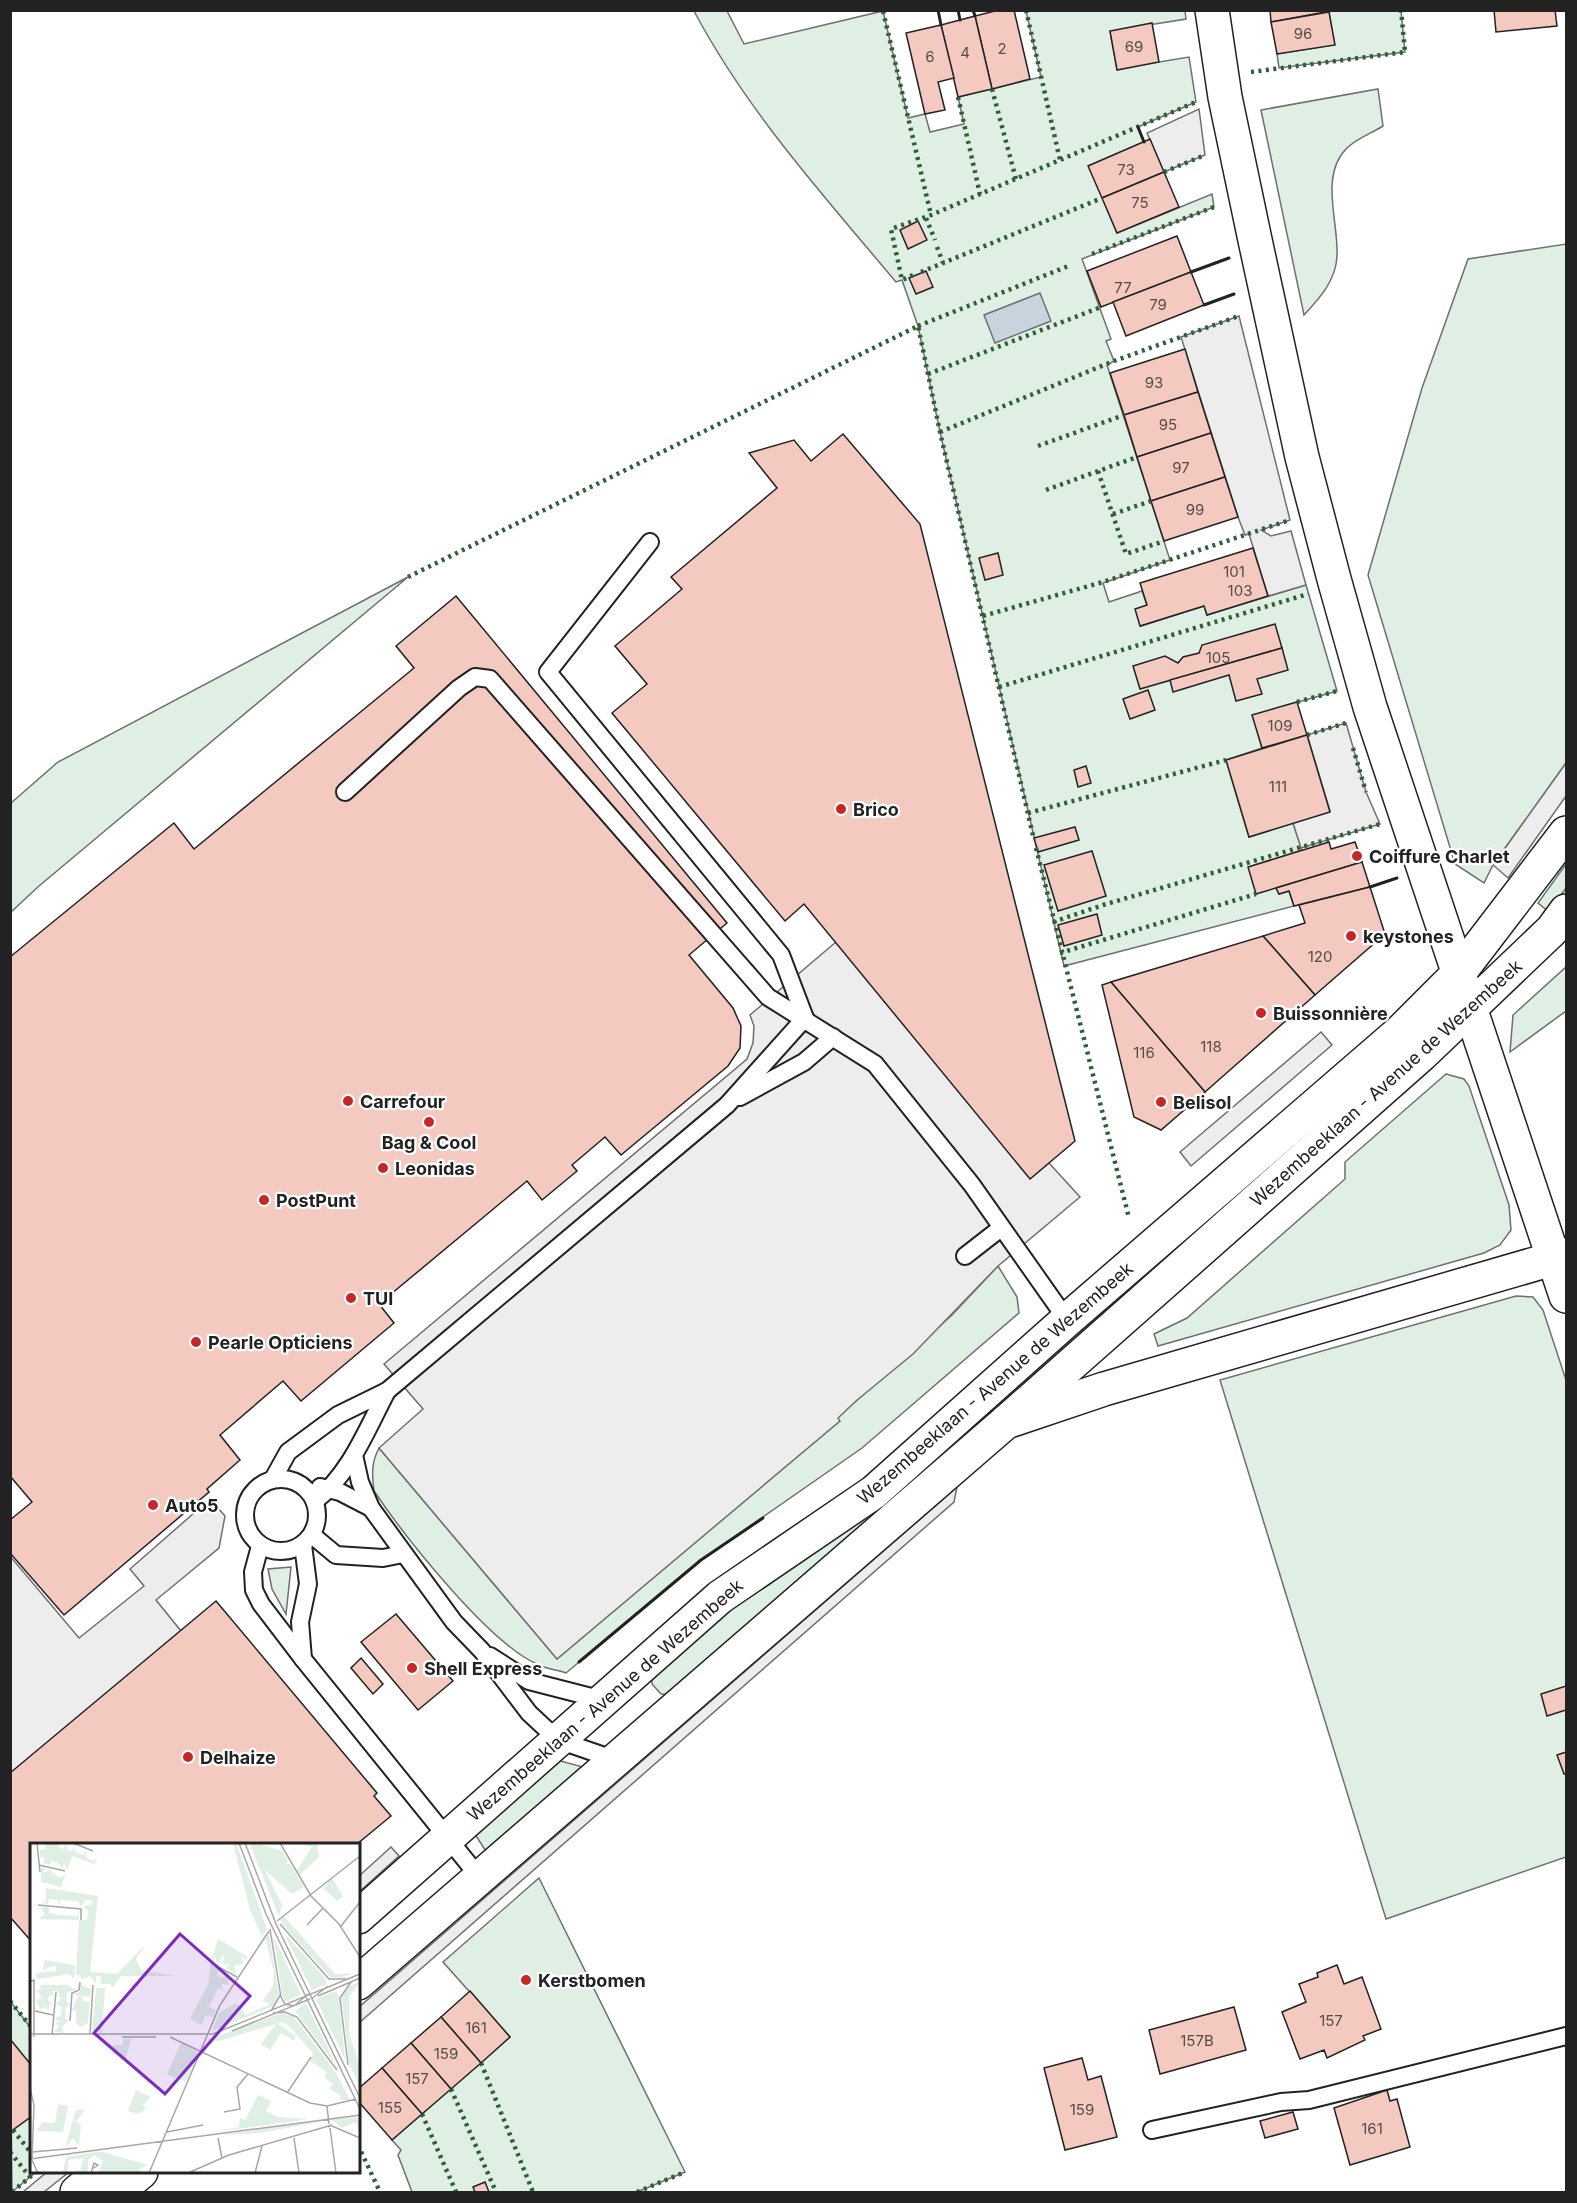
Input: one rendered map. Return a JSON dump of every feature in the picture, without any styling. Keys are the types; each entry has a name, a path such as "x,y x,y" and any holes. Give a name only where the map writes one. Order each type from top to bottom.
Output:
{"main road":[{"path":"1212,10 1225,98 1302,457 1370,707 1471,1011 1560,1257 1566,1296"},
{"name":"Wezembeeklaan - Avenue de Wezembeek","path":"360,1915 720,1597 874,1492 1067,1320 1400,1032 1459,973 1566,833"},
{"name":"Wezembeeklaan - Avenue de Wezembeek","path":"360,1981 1006,1422 1471,1011 1552,930 1566,911"},
{"path":"1006,1422 1104,1389 1560,1257"},
{"path":"76,2193 99,2173"},
{"path":"117,2193 140,2173"}],"lane":[{"path":"650,542 548,672 781,955 805,1018"},
{"path":"345,792 459,688 475,678 490,679 768,997 805,1018 875,1064 972,1185 1067,1320"},
{"path":"273,1479 288,1452 338,1415 387,1391 726,1105 805,1018"},
{"path":"726,1105 804,1062 833,1037"},
{"path":"965,1256 1001,1228"},
{"path":"315,1501 329,1489 354,1455 387,1391"},
{"path":"354,1455 360,1482 371,1508 454,1622 482,1651 529,1713 558,1740 616,1760"},
{"path":"303,1659 300,1622 308,1584 307,1540 318,1512 315,1501 300,1484 290,1480 273,1479 261,1485 246,1506 245,1520 249,1532 260,1546 279,1552 307,1540"},
{"path":"300,1484 329,1489 371,1508"},
{"path":"307,1540 336,1555 383,1558 403,1554"},
{"path":"260,1546 253,1572 254,1590 303,1659 480,1878"},
{"path":"482,1651 529,1681 603,1700"},
{"path":"1152,2130 1281,2102 1310,2100 1566,2036"}],"green space":[{"path":"1336,10 1401,11 1405,52 1279,68 1277,54 1334,45 1329,12"},
{"path":"694,11 727,11 744,44 883,11 908,118 925,114 930,132 964,124 958,97 1041,77 1026,11 1185,11 1186,19 1110,31 1117,69 1189,57 1196,102 1138,127 1144,142 1089,166 1117,233 1212,194 1214,207 1082,259 1111,339 1106,341 1114,361 1107,365 1170,560 1103,583 1109,602 1142,591 1147,605 1141,626 1204,606 1207,615 1306,585 1337,691 1253,715 1262,748 1226,760 1249,837 1293,823 1302,850 1249,867 1276,888 1279,894 1289,891 1294,906 1064,966 940,432 918,326 902,280 896,282 762,118 715,48"},
{"path":"1378,89 1383,126 1347,148 1339,159 1332,185 1337,243 1336,265 1326,288 1304,315 1261,110"},
{"path":"1566,244 1566,763 1493,865 1484,883 1455,864 1368,575 1422,388 1468,259"},
{"path":"408,577 39,886 11,912 11,803 58,762"},
{"path":"1566,864 1566,888 1549,912 1538,903"},
{"path":"1566,967 1566,1011 1510,1052 1513,1015"},
{"path":"1446,1074 1464,1079 1469,1086 1509,1205 1511,1230 1500,1245 1484,1253 1158,1346 1154,1334 1187,1318 1345,1179 1345,1162"},
{"path":"998,1266 1017,1297 1019,1313 862,1448 701,1560 566,1673 539,1665 519,1654 497,1636 473,1613 427,1561 374,1491 373,1469 379,1448 557,1659 839,1421 837,1418 952,1315"},
{"path":"1516,1296 1533,1297 1543,1310 1566,1380 1566,1857 1386,1919 1220,1380"},
{"path":"878,1509 882,1509 671,1695 661,1694 652,1684 652,1675 727,1608"},
{"path":"291,1567 286,1614 272,1589 268,1569"},
{"path":"553,1759 583,1767 487,1853 473,1831"},
{"path":"539,1878 685,2172 637,2192 412,2192 398,2155 401,2150 392,2140 510,2037 443,1962"},
{"path":"10,2001 30,2027 30,2173 35,2173 12,2192"}],"shaded area":[{"path":"1199,109 1205,155 1164,172 1147,133"},
{"path":"1040,293 1051,321 995,343 984,315"},
{"path":"1239,316 1290,520 1261,530 1271,536 1291,531 1306,585 1268,596 1249,534 1245,535 1238,517 1181,337"},
{"path":"1346,723 1366,792 1380,824 1301,848 1293,823 1330,811 1307,735"},
{"path":"1566,763 1566,796 1508,878 1493,865"},
{"path":"836,942 1031,1178 1049,1163 1080,1197 998,1266 913,1354 838,1418 840,1421 557,1659 379,1448 423,1409 384,1364 747,1059 753,1043 754,1026 750,1015"},
{"path":"1321,1032 1332,1045 1191,1166 1180,1152"},
{"path":"957,1487 954,1502 360,2022 360,2006"},
{"path":"210,1499 225,1516 219,1548 156,1600 181,1631 11,1773 10,1556 79,1638 144,1586 130,1569"},
{"path":"391,1847 399,1856 360,1891 360,1875"},
{"path":"46,2173 68,2173 44,2192 23,2192"}],"building":[{"path":"999,10 1014,10 1030,79 992,89 975,16"},
{"path":"1270,10 1336,10 1271,22"},
{"path":"1494,10 1555,10 1557,26 1496,32"},
{"path":"1329,12 1335,45 1277,54 1271,22"},
{"path":"975,16 992,89 958,97 941,25"},
{"path":"1152,23 1159,62 1117,70 1110,31"},
{"path":"941,25 954,78 938,82 945,110 925,114 906,33"},
{"path":"1150,139 1164,172 1102,198 1088,166"},
{"path":"1164,172 1179,207 1117,233 1102,198"},
{"path":"918,221 927,240 908,249 900,230"},
{"path":"1177,236 1191,272 1101,307 1087,271"},
{"path":"926,271 933,287 916,294 909,278"},
{"path":"1191,272 1204,305 1126,336 1113,302"},
{"path":"1185,349 1198,392 1124,415 1110,373"},
{"path":"1198,392 1211,433 1137,457 1124,415"},
{"path":"1211,433 1225,477 1151,501 1137,457"},
{"name":"Brico","path":"843,434 920,524 1075,1141 1030,1179 804,904 785,921 612,713 647,684 615,646 682,589 671,577 777,488 749,453 794,440 811,461"},
{"path":"1225,477 1238,517 1164,541 1151,501"},
{"path":"1253,548 1268,596 1207,615 1204,606 1140,626 1135,609 1147,605 1140,583"},
{"path":"998,553 1003,575 985,580 979,558"},
{"name":"Carrefour","path":"456,596 727,923 689,955 733,1008 741,1026 740,1048 728,1066 621,1155 605,1137 572,1165 577,1171 542,1200 527,1181 379,1304 394,1323 301,1401 283,1381 220,1435 240,1460 207,1489 209,1492 64,1615 10,1553 10,1520 32,1502 10,1476 10,957 174,823 194,849 414,668 396,646"},
{"path":"1275,624 1282,648 1140,689 1133,666 1165,656 1178,663 1183,657 1199,653 1202,645"},
{"path":"1282,648 1288,670 1257,679 1262,694 1236,701 1229,675 1173,692 1170,680"},
{"path":"1148,690 1155,710 1130,719 1123,699"},
{"path":"1297,702 1307,735 1262,748 1252,715"},
{"path":"1307,735 1330,812 1249,837 1226,760"},
{"path":"1086,766 1091,783 1078,787 1074,770"},
{"path":"1075,827 1079,840 1038,852 1034,838"},
{"path":"1329,842 1331,849 1355,842 1362,862 1256,894 1248,867"},
{"path":"1092,851 1106,896 1058,911 1044,865"},
{"path":"1362,862 1370,887 1294,906 1289,891 1279,894 1276,888"},
{"path":"1370,887 1385,934 1315,995 1263,936 1305,923 1299,905"},
{"path":"1097,914 1102,935 1064,946 1058,925"},
{"path":"1263,936 1315,995 1205,1092 1111,982"},
{"path":"1111,982 1205,1092 1161,1130 1134,1117 1102,985"},
{"name":"Delhaize","path":"216,1601 377,1793 374,1796 391,1816 358,1843 30,1843 30,1940 10,1917 10,1773"},
{"path":"396,1614 453,1681 418,1710 361,1642"},
{"path":"361,1658 383,1684 373,1694 351,1668"},
{"path":"1566,1686 1566,1710 1547,1716 1541,1694"},
{"path":"1566,1752 1566,1774 1564,1774 1557,1755"},
{"path":"1337,1965 1344,1984 1362,1977 1381,2029 1363,2036 1365,2040 1327,2058 1324,2050 1300,2059 1282,2012 1306,2002 1299,1984 1318,1977 1317,1973"},
{"path":"470,1991 510,2037 481,2063 441,2017"},
{"path":"1234,2007 1246,2050 1160,2074 1149,2030"},
{"path":"441,2017 481,2063 451,2089 411,2043"},
{"path":"10,2039 30,2064 30,2117 10,2132"},
{"path":"411,2043 451,2089 422,2114 382,2068"},
{"path":"1082,2058 1088,2080 1101,2076 1117,2137 1065,2150 1044,2068"},
{"path":"382,2068 422,2114 392,2140 360,2103 360,2087"},
{"path":"1387,2090 1390,2101 1397,2099 1410,2147 1350,2165 1334,2108"},
{"path":"1293,2112 1298,2129 1265,2138 1260,2121"},
{"path":"485,2182 489,2192 475,2192 473,2187"}],"hedge":[{"path":"1026,10 1060,160"},
{"path":"1251,72 1405,52 1401,10"},
{"path":"883,11 931,215"},
{"path":"992,89 1016,179"},
{"path":"958,97 980,194"},
{"path":"913,275 902,280 891,229 931,215 1196,102"},
{"path":"1164,172 1205,155"},
{"path":"921,272 1102,198"},
{"path":"1092,254 1214,207"},
{"path":"926,218 935,240"},
{"path":"937,247 943,263"},
{"path":"918,326 1071,265"},
{"path":"928,374 1101,307"},
{"path":"940,432 1114,361 1239,316"},
{"path":"408,577 918,326 940,432 1034,840"},
{"path":"1038,446 1124,415"},
{"path":"1046,490 1137,457"},
{"path":"1098,471 1126,554 1164,541"},
{"path":"1113,514 1151,501"},
{"path":"983,616 1103,582 1290,520"},
{"path":"999,687 1308,594"},
{"path":"1297,702 1337,691"},
{"path":"1307,735 1346,723"},
{"path":"1353,748 1366,792"},
{"path":"1028,813 1226,760"},
{"path":"1053,922 1103,905 1380,824"},
{"path":"1036,848 1129,1218"},
{"path":"1060,953 1256,894"},
{"path":"10,2001 30,2026"},
{"path":"481,2063 533,2192"},
{"path":"451,2089 496,2192"},
{"path":"422,2114 456,2192"},
{"path":"13,2130 30,2151"},
{"path":"360,2149 380,2192"},
{"path":"10,2152 30,2177"},
{"path":"637,2192 685,2172"},
{"path":"12,2192 35,2173"}],"wall":[{"path":"938,10 941,25"},
{"path":"958,10 960,20"},
{"path":"973,10 975,16"},
{"path":"1138,127 1144,142"},
{"path":"1191,272 1229,258"},
{"path":"1204,305 1234,294"},
{"path":"1370,887 1397,878"},
{"path":"579,1662 701,1560 763,1518"}],"place":[{"name":"Brico","path":"841,809"},
{"name":"Coiffure Charlet","path":"1357,856"},
{"name":"keystones","path":"1351,936"},
{"name":"Buissonnière","path":"1261,1013"},
{"name":"Carrefour","path":"348,1101"},
{"name":"Belisol","path":"1161,1102"},
{"name":"Bag & Cool","path":"429,1122"},
{"name":"Leonidas","path":"383,1168"},
{"name":"PostPunt","path":"264,1200"},
{"name":"TUI","path":"351,1298"},
{"name":"Pearle Opticiens","path":"196,1342"},
{"name":"Auto5","path":"153,1505"},
{"name":"Shell Express","path":"412,1668"},
{"name":"Delhaize","path":"188,1757"},
{"name":"Kerstbomen","path":"526,1980"}]}
